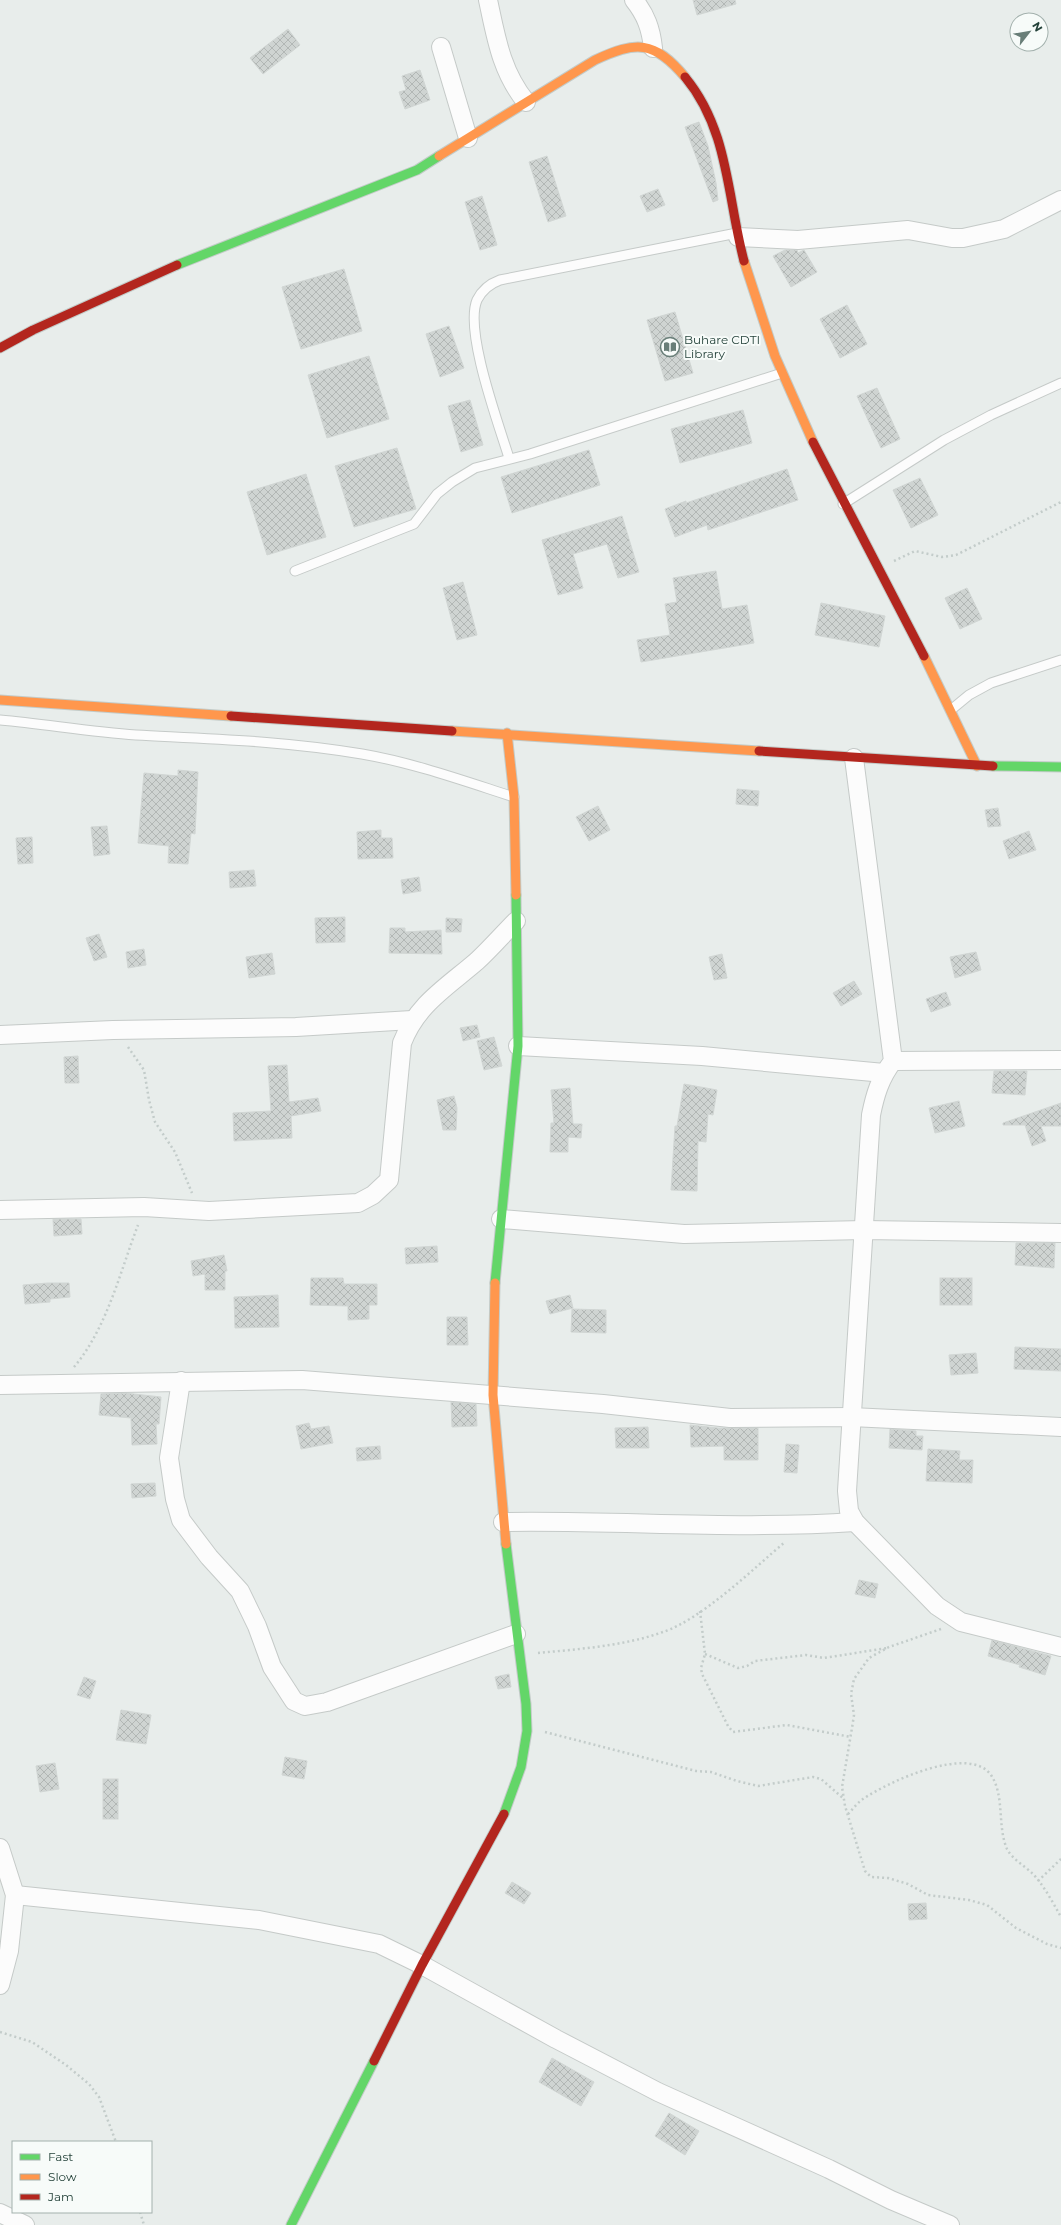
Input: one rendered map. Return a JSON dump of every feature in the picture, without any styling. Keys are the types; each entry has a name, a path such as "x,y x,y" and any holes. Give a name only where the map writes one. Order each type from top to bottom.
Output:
{"street":[{"path":"488,0 506,71 513,86 526,102"},
{"path":"634,0 645,16 651,29 653,48"},
{"path":"0,348 33,330 157,273 417,170 595,60 625,47 641,46 653,48 663,56 696,92 711,119 722,150 738,235 748,277 782,373 843,504 879,569 952,709 977,766"},
{"path":"441,47 468,138"},
{"path":"738,235 798,240 908,230 952,238 963,238 1004,229 1052,211 1061,200"},
{"path":"0,700 507,733 977,766 1061,767"},
{"path":"291,2225 422,1965 503,1815 521,1767 527,1727 520,1655 516,1634 503,1522 493,1395 494,1290 518,1046 514,797 507,733"},
{"path":"854,758 888,1067 876,1093 871,1115 851,1417 847,1491 849,1511 855,1522 937,1606 961,1622 1061,1648"},
{"path":"0,1210 144,1207 209,1211 358,1203 381,1189 389,1180 402,1043 412,1020 440,991 478,960 516,921"},
{"path":"0,1035 113,1030 296,1027 412,1020"},
{"path":"518,1046 888,1067 1061,1060"},
{"path":"501,1219 684,1234 864,1230 1061,1233"},
{"path":"181,1380 169,1458 175,1499 182,1520 209,1558 240,1592 257,1626 272,1668 294,1701 305,1706 327,1702 516,1634"},
{"path":"0,1384 181,1380 302,1380 493,1395 730,1418 851,1417 1061,1427"},
{"path":"503,1522 575,1521 805,1525 855,1522"},
{"path":"0,1848 15,1894 9,1951 0,1985"},
{"path":"15,1894 259,1920 379,1944 422,1965 556,2039 658,2092 829,2168 891,2200 950,2225"},
{"path":"0,2213 25,2225"}],"lane":[{"path":"509,458 485,384 476,335 475,307 484,289 500,280 738,235"},
{"path":"295,571 414,524 437,494 452,482 475,468 537,451 782,373"},
{"path":"843,504 944,440 991,415 1061,383"},
{"path":"952,709 969,695 991,683 1061,660"},
{"path":"0,720 134,735 247,740 364,754 432,770 514,797"}],"path":[{"path":"879,569 915,551 942,557 956,555 1061,502"},
{"path":"113,1030 132,1052 144,1070 149,1100 155,1122 175,1152 191,1192 209,1211"},
{"path":"61,1383 88,1351 102,1320 144,1207"},
{"path":"520,1655 615,1643 664,1632 700,1611 728,1590 805,1525"},
{"path":"700,1611 705,1654 701,1668 702,1674 728,1726 733,1732 787,1725 851,1737"},
{"path":"705,1654 738,1668 747,1666 755,1661 806,1655 824,1658 889,1647 961,1622"},
{"path":"889,1647 869,1658 854,1678 851,1694 854,1715 842,1787 848,1814 865,1871 870,1877 888,1878 908,1884 928,1895 978,1901 987,1905 1016,1928 1047,1944 1061,1948"},
{"path":"527,1727 696,1772 711,1772 737,1781 758,1786 787,1780 817,1778 828,1784 844,1799"},
{"path":"848,1814 861,1800 873,1792 935,1767 959,1762 982,1767 992,1776 997,1788 1004,1839 1008,1850 1038,1881 1061,1917"},
{"path":"1038,1881 1061,1859"},
{"path":"0,2032 32,2042 66,2064 89,2084 99,2097 116,2141"},
{"path":"140,2213 144,2225"}],"building":[{"path":"693,0 735,0 736,4 697,15"},
{"path":"288,29 300,45 263,74 250,58"},
{"path":"420,70 430,100 405,109 399,92 406,90 402,76"},
{"path":"699,122 708,146 716,183 718,200 713,202 685,127"},
{"path":"547,156 566,216 548,222 529,162"},
{"path":"658,189 665,205 647,212 640,196"},
{"path":"482,196 497,245 480,250 465,202"},
{"path":"785,250 797,250 798,253 804,250 817,272 791,287 773,256"},
{"path":"344,269 362,331 301,349 282,287"},
{"path":"847,305 867,344 840,358 820,319"},
{"name":"Buhare CDTI Library","path":"675,312 693,373 665,381 647,320"},
{"path":"449,326 464,368 440,377 426,334"},
{"path":"369,356 389,419 327,438 308,375"},
{"path":"877,388 900,439 881,448 857,396"},
{"path":"470,400 483,445 461,452 448,406"},
{"path":"743,410 752,443 680,463 671,429"},
{"path":"397,448 416,509 354,527 335,466"},
{"path":"589,450 600,485 512,513 501,477"},
{"path":"787,469 798,500 708,530 707,525 675,537 665,509"},
{"path":"306,474 326,537 267,555 247,492"},
{"path":"920,478 938,515 911,528 893,490"},
{"path":"622,516 639,572 618,578 607,544 573,554 583,588 558,595 542,540"},
{"path":"716,571 722,609 747,605 754,643 641,662 637,640 670,635 665,604 677,602 673,578"},
{"path":"463,582 477,635 457,640 443,588"},
{"path":"967,588 982,619 960,629 945,598"},
{"path":"821,603 885,616 879,647 815,635"},
{"path":"178,770 198,772 195,834 191,833 188,864 168,863 169,846 138,843 144,773 178,776"},
{"path":"737,789 759,791 758,806 736,804"},
{"path":"598,806 610,830 589,841 576,817"},
{"path":"998,808 1001,826 988,827 985,810"},
{"path":"107,826 110,854 94,856 91,827"},
{"path":"381,830 381,838 392,838 393,858 358,859 357,832"},
{"path":"1029,831 1036,850 1009,859 1003,841"},
{"path":"32,837 33,863 18,864 16,838"},
{"path":"254,870 256,886 230,888 229,872"},
{"path":"419,877 421,891 403,894 401,880"},
{"path":"345,917 345,942 316,943 315,918"},
{"path":"446,918 462,919 461,932 446,932"},
{"path":"390,928 405,928 405,932 441,930 442,954 389,953"},
{"path":"99,934 107,957 94,961 86,938"},
{"path":"144,949 146,965 128,968 126,952"},
{"path":"976,952 981,970 955,978 950,957"},
{"path":"272,953 275,974 249,978 246,957"},
{"path":"722,954 727,978 714,980 709,957"},
{"path":"854,981 862,994 841,1006 833,993"},
{"path":"946,992 951,1005 931,1012 926,999"},
{"path":"477,1025 480,1037 463,1041 460,1028"},
{"path":"494,1037 502,1066 484,1070 477,1041"},
{"path":"78,1056 79,1083 65,1083 64,1057"},
{"path":"287,1065 289,1102 318,1098 321,1111 291,1116 292,1138 234,1141 233,1113 271,1111 268,1066"},
{"path":"994,1071 1027,1071 1025,1095 992,1093"},
{"path":"684,1084 717,1090 713,1115 708,1114 706,1142 698,1141 697,1191 671,1190 675,1126 677,1126"},
{"path":"570,1088 573,1124 582,1124 581,1138 568,1137 568,1152 550,1152 551,1123 554,1123 551,1090"},
{"path":"454,1096 457,1108 456,1130 443,1130 437,1100"},
{"path":"959,1101 965,1126 935,1133 929,1108"},
{"path":"1061,1103 1061,1126 1041,1126 1046,1141 1032,1146 1025,1125 1003,1125 1003,1123"},
{"path":"53,1219 81,1219 82,1234 54,1236"},
{"path":"1016,1243 1055,1243 1054,1268 1015,1265"},
{"path":"437,1246 438,1262 406,1264 405,1248"},
{"path":"224,1255 227,1271 225,1271 225,1290 205,1290 205,1274 193,1276 191,1261"},
{"path":"311,1278 343,1278 344,1284 377,1284 377,1305 369,1305 369,1319 348,1320 348,1306 310,1305"},
{"path":"940,1278 972,1278 972,1305 940,1305"},
{"path":"69,1283 70,1297 50,1299 50,1302 25,1304 23,1285"},
{"path":"278,1295 279,1327 235,1328 234,1297"},
{"path":"570,1295 573,1308 550,1314 546,1301"},
{"path":"572,1309 606,1310 606,1333 571,1332"},
{"path":"447,1317 467,1317 468,1345 447,1345"},
{"path":"1015,1347 1061,1349 1061,1371 1014,1369"},
{"path":"976,1353 978,1373 951,1375 949,1355"},
{"path":"125,1393 161,1397 159,1424 156,1424 157,1444 132,1445 131,1418 99,1415 101,1394"},
{"path":"451,1402 476,1404 477,1426 452,1427"},
{"path":"309,1423 311,1429 329,1426 333,1443 301,1449 296,1426"},
{"path":"690,1425 718,1428 758,1428 758,1460 724,1460 724,1446 691,1447"},
{"path":"648,1427 649,1448 616,1448 615,1428"},
{"path":"890,1429 916,1431 916,1436 923,1436 922,1450 889,1448"},
{"path":"786,1444 799,1445 797,1473 784,1472"},
{"path":"380,1446 381,1459 357,1461 356,1448"},
{"path":"928,1449 960,1451 959,1460 973,1460 972,1483 926,1481"},
{"path":"155,1483 156,1496 132,1498 131,1484"},
{"path":"859,1580 878,1584 875,1598 855,1594"},
{"path":"992,1640 1051,1656 1045,1675 1019,1667 1020,1665 988,1656"},
{"path":"509,1674 511,1687 498,1689 495,1677"},
{"path":"84,1677 96,1681 90,1699 77,1695"},
{"path":"121,1710 151,1715 146,1744 116,1740"},
{"path":"285,1757 307,1761 304,1779 282,1775"},
{"path":"55,1763 59,1789 40,1792 36,1766"},
{"path":"103,1779 118,1779 118,1819 103,1819"},
{"path":"512,1882 531,1893 524,1904 505,1893"},
{"path":"926,1903 927,1919 909,1920 908,1904"},
{"path":"552,2058 594,2082 581,2106 539,2082"},
{"path":"669,2113 699,2131 685,2155 655,2136"}],"traffic: fast":[{"path":"177,265 417,170 439,156"},
{"path":"993,766 1061,767"},
{"path":"495,1283 518,1046 516,895"},
{"path":"504,1814 521,1767 527,1731 526,1704 506,1544"},
{"path":"291,2225 374,2061"}],"traffic: slow":[{"path":"439,156 595,60 622,49 633,47 654,50 664,56 685,77"},
{"path":"744,261 775,356 813,442"},
{"path":"924,656 977,766"},
{"path":"0,700 231,716"},
{"path":"452,731 759,751"},
{"path":"507,733 514,797 516,895"},
{"path":"495,1283 493,1395 506,1544"}],"traffic: jam":[{"path":"685,77 699,97 719,142 744,261"},
{"path":"0,348 33,330 177,265"},
{"path":"813,442 924,656"},
{"path":"231,716 452,731"},
{"path":"759,751 993,766"},
{"path":"374,2061 422,1965 504,1814"}],"place":[{"name":"Buhare CDTI Library","path":"670,347"}]}
